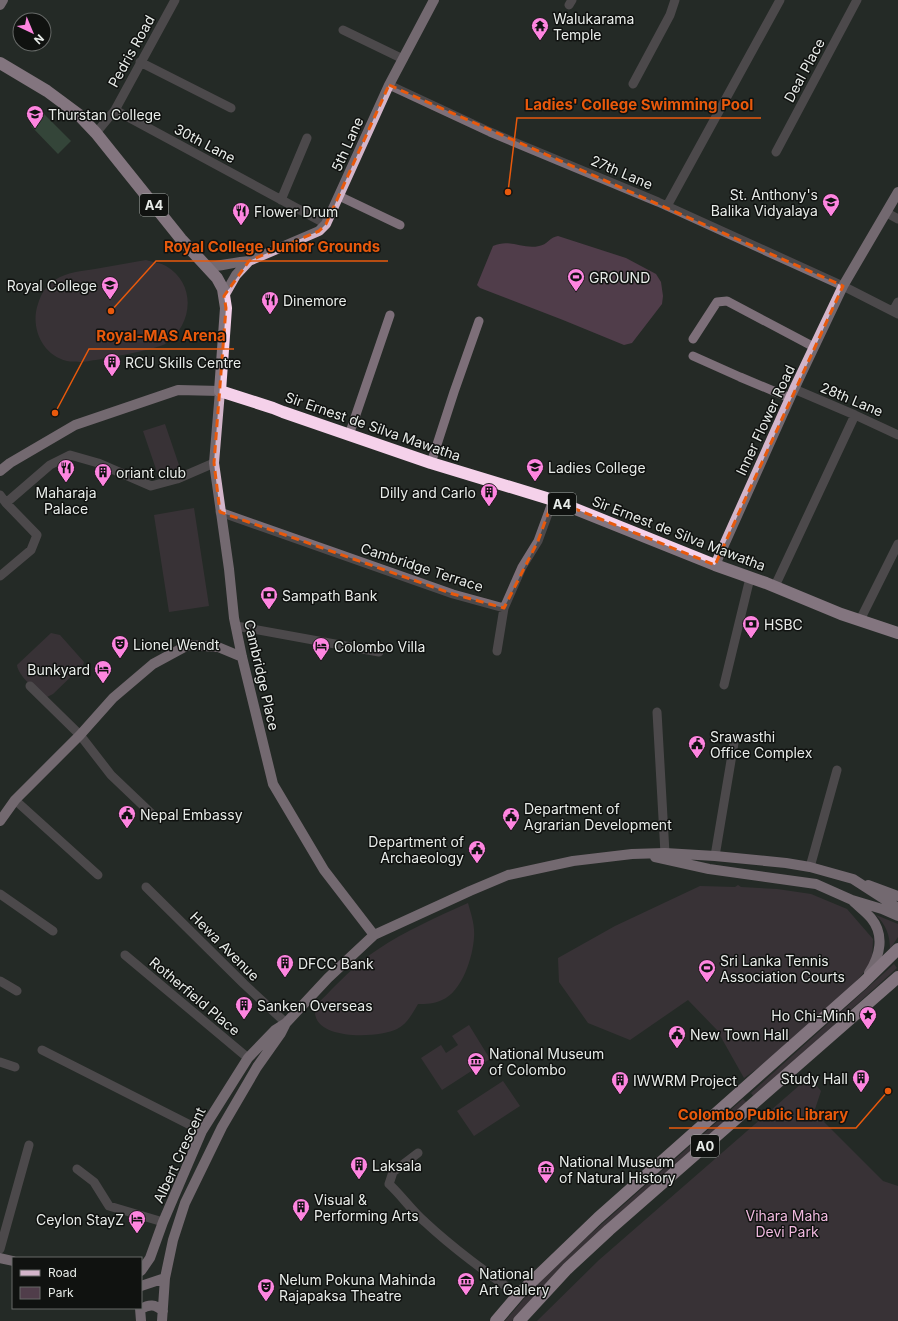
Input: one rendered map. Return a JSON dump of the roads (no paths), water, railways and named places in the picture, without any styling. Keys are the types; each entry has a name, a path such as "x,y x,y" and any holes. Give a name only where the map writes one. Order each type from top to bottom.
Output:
{"highway":[{"name":"A4","path":"0,63 47,91 78,114 96,133 181,239 217,278 223,289 226,308 220,391"},
{"name":"Sir Ernest de Silva Mawatha","path":"220,391 431,463 552,500 714,566 775,586 841,614 898,633"},
{"name":"A0","path":"496,1321 518,1295 598,1218 863,983 898,949"},
{"name":"A0","path":"519,1321 566,1269 898,976"}],"main road":[{"path":"0,5 3,0"},
{"name":"5th Lane","path":"326,224 389,85 434,0"},
{"name":"Inner Flower Road","path":"714,566 843,286 898,192"},
{"path":"207,267 225,266 249,261 319,231 326,224"},
{"path":"224,296 236,275 249,261"},
{"path":"0,471 10,463 75,425 178,390 220,391"},
{"name":"Cambridge Place","path":"220,391 214,463 220,512 230,569 236,626 242,657 273,784 324,870 374,935"},
{"path":"0,821 15,800 80,735 113,698 153,664 188,645 218,647 242,657"},
{"name":"Albert Crescent","path":"142,1269 150,1258 163,1222 202,1131 248,1058 275,1030 286,1023 328,978 374,935 508,875 573,861 665,853 715,856 786,863 810,867 853,879"},
{"path":"643,854 709,869 816,884 852,900 882,909 898,916"},
{"path":"853,879 898,896"},
{"path":"853,879 898,908"},
{"path":"852,900 871,919 879,936 880,945 876,962 863,983"},
{"name":"Albert Crescent","path":"162,1316 165,1278 173,1240 185,1203 222,1127 257,1067 281,1033 286,1023"},
{"path":"194,1151 201,1171"},
{"path":"0,1258 12,1261"},
{"path":"142,1286 165,1278"},
{"path":"142,1308 152,1305 158,1306 162,1316"},
{"path":"140,1309 141,1321"}],"street":[{"name":"Pedris Road","path":"96,133 115,110 175,0"},
{"path":"634,84 670,15 675,0"},
{"path":"668,206 780,0"},
{"name":"Deal Place","path":"776,152 857,0"},
{"path":"343,30 403,59"},
{"path":"140,62 231,108"},
{"name":"27th Lane","path":"389,85 490,132 668,206 843,286 896,313"},
{"name":"30th Lane","path":"115,110 326,224"},
{"path":"281,200 308,138"},
{"path":"338,196 400,225"},
{"path":"886,213 898,219"},
{"path":"693,339 717,302 727,301 814,347"},
{"path":"896,313 898,302"},
{"path":"349,435 390,315"},
{"path":"431,463 479,321"},
{"name":"28th Lane","path":"693,356 740,377 855,415 898,435"},
{"path":"775,586 855,415"},
{"path":"6,503 50,465 70,455 98,463 151,486 177,479 214,463"},
{"path":"0,495 37,535 32,550 0,576"},
{"path":"497,651 504,608 522,567 538,541 552,500"},
{"name":"Cambridge Terrace","path":"220,512 453,594 504,608"},
{"path":"860,620 898,544"},
{"path":"724,684 750,578"},
{"path":"236,626 379,652"},
{"path":"30,686 80,735 111,775 154,816"},
{"path":"657,712 665,853"},
{"path":"715,856 734,737"},
{"path":"810,867 837,770"},
{"path":"15,800 98,875"},
{"name":"Hewa Avenue","path":"146,887 244,984 286,1023"},
{"path":"0,894 53,931"},
{"name":"Rotherfield Place","path":"125,955 248,1058"},
{"path":"0,981 17,991"},
{"path":"42,1050 202,1131"},
{"path":"0,1062 15,1068"},
{"path":"0,1249 29,1145"},
{"path":"418,1153 393,1172 389,1184 400,1194 424,1222 461,1253 518,1295"},
{"path":"77,1169 94,1182 109,1206 163,1222"}],"place":[{"name":"Walukarama Temple","path":"540,41"},
{"name":"Thurstan College","path":"35,129"},
{"name":"Ladies' College Swimming Pool","path":"508,192"},
{"name":"St. Anthony's Balika Vidyalaya","path":"831,217"},
{"name":"Flower Drum","path":"241,226"},
{"name":"GROUND","path":"576,292"},
{"name":"Royal College","path":"110,300"},
{"name":"Royal College Junior Grounds","path":"111,311"},
{"name":"Dinemore","path":"270,315"},
{"name":"RCU Skills Centre","path":"112,377"},
{"name":"Royal-MAS Arena","path":"55,413"},
{"name":"Ladies College","path":"535,482"},
{"name":"Maharaja Palace","path":"66,483"},
{"name":"oriant club","path":"103,487"},
{"name":"Dilly and Carlo","path":"489,507"},
{"name":"Sampath Bank","path":"269,610"},
{"name":"HSBC","path":"751,639"},
{"name":"Lionel Wendt","path":"120,659"},
{"name":"Colombo Villa","path":"321,661"},
{"name":"Bunkyard","path":"103,684"},
{"name":"Srawasthi Office Complex","path":"697,759"},
{"name":"Nepal Embassy","path":"127,829"},
{"name":"Department of Agrarian Development","path":"511,831"},
{"name":"Department of Archaeology","path":"477,864"},
{"name":"DFCC Bank","path":"285,978"},
{"name":"Sri Lanka Tennis Association Courts","path":"707,983"},
{"name":"Sanken Overseas","path":"244,1020"},
{"name":"Ho Chi-Minh","path":"868,1030"},
{"name":"New Town Hall","path":"677,1049"},
{"name":"National Museum of Colombo","path":"476,1076"},
{"name":"Colombo Public Library","path":"888,1091"},
{"name":"Study Hall","path":"861,1093"},
{"name":"IWWRM Project","path":"620,1095"},
{"name":"Laksala","path":"359,1180"},
{"name":"National Museum of Natural History","path":"546,1184"},
{"name":"Visual & Performing Arts","path":"301,1222"},
{"name":"Ceylon StayZ","path":"137,1234"},
{"name":"National Art Gallery","path":"466,1296"},
{"name":"Nelum Pokuna Mahinda Rajapaksa Theatre","path":"266,1302"}],"park label":[{"name":"Vihara Maha Devi Park","path":"787,1224"}]}
